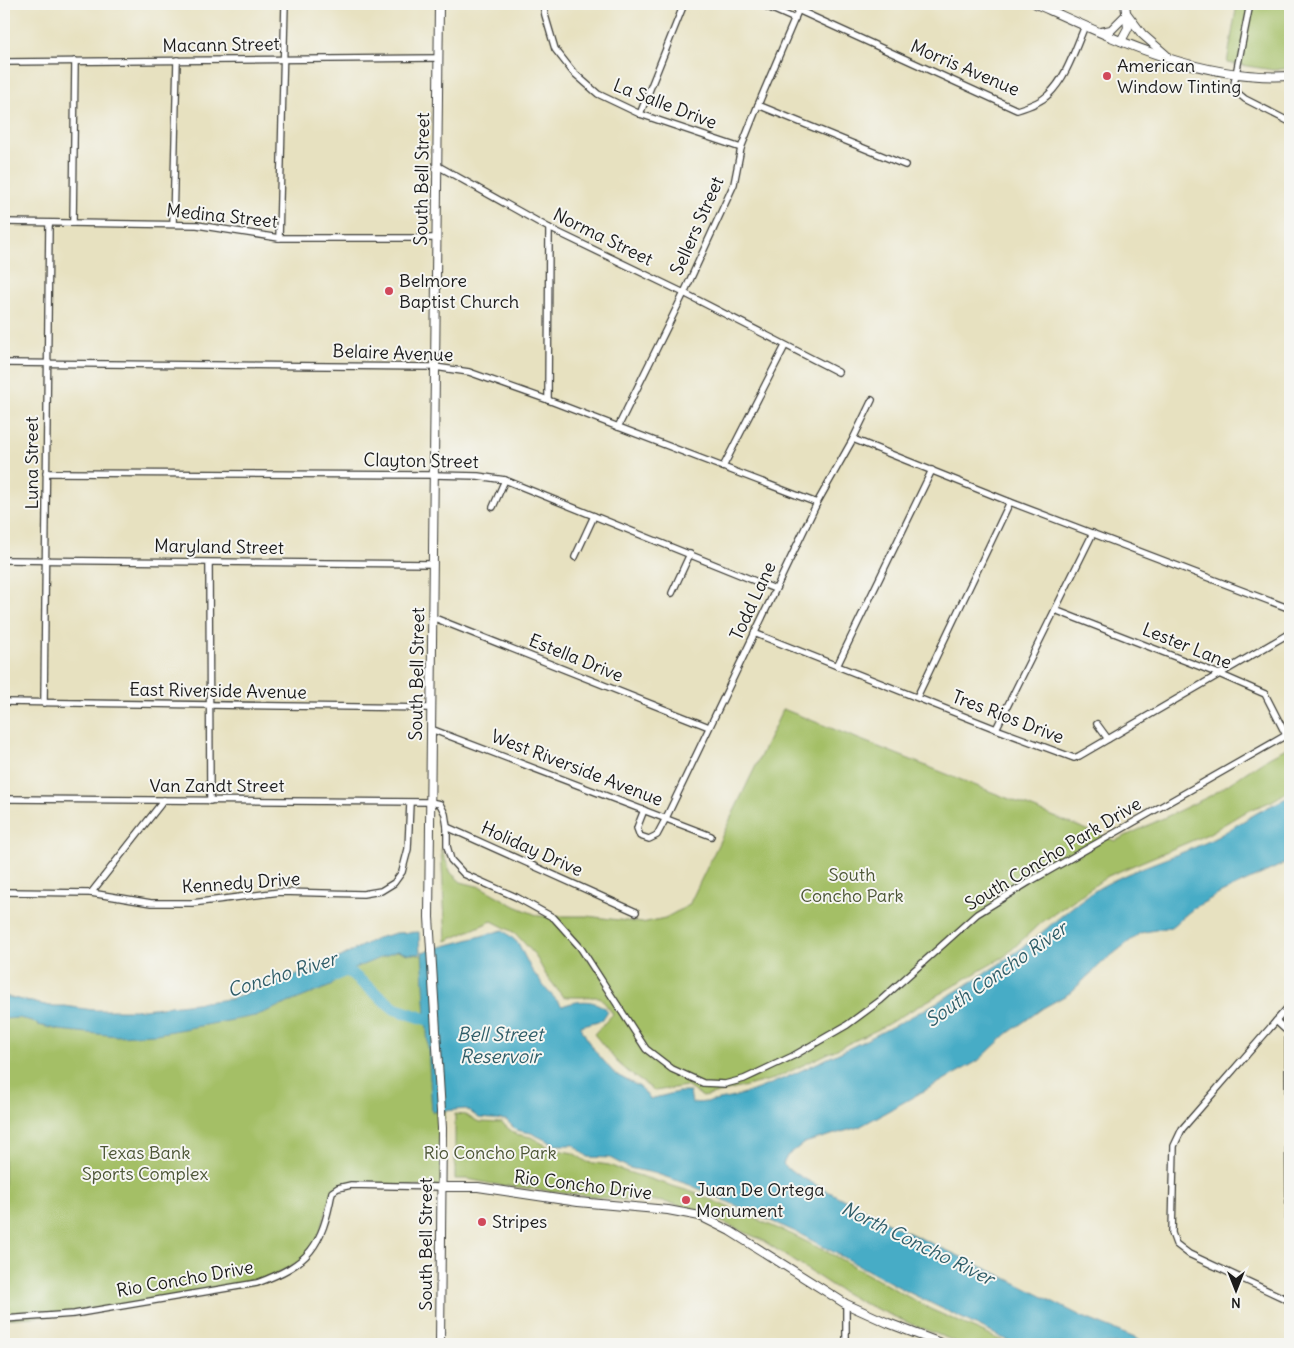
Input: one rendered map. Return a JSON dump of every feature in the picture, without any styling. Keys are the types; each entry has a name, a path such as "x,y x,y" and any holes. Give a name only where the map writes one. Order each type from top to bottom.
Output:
{"main road":[{"name":"South Bell Street","path":"439,4 429,916 442,1128 440,1344"},
{"path":"1036,4 1122,41 1198,68 1235,74 1290,76"},
{"path":"1122,41 1128,28 1125,4"},
{"path":"1101,32 1112,30 1127,14"},
{"path":"1127,14 1152,44 1172,60"},
{"name":"Rio Concho Drive","path":"441,1187 478,1187 578,1202 668,1210 700,1216 730,1231 846,1304 888,1323 944,1344"}],"street":[{"path":"279,238 285,4"},
{"name":"La Salle Drive","path":"543,4 555,49 573,72 598,94 640,114 741,148"},
{"path":"640,114 684,4"},
{"path":"760,4 795,19"},
{"path":"1250,4 1233,89 1245,99 1290,122"},
{"name":"Sellers Street","path":"618,427 684,293 734,184 741,148 799,7"},
{"name":"Morris Avenue","path":"799,7 1017,110 1031,106 1048,96 1061,79 1085,26"},
{"name":"Macann Street","path":"4,62 439,58"},
{"path":"173,224 177,60"},
{"path":"73,223 75,61"},
{"path":"758,104 905,165"},
{"name":"Norma Street","path":"438,166 549,228 684,293 838,372"},
{"name":"Medina Street","path":"4,222 198,225 279,238 437,238"},
{"name":"Luna Street","path":"44,703 47,560 46,473 49,223"},
{"path":"548,400 549,228"},
{"path":"723,467 785,346"},
{"name":"Belaire Avenue","path":"4,363 435,367 469,372 548,400 817,503"},
{"name":"Todd Lane","path":"644,810 637,828 640,836 649,839 657,835 666,818 817,503 853,439 872,400"},
{"path":"853,439 1010,502 1288,608 1290,611"},
{"path":"837,666 932,470"},
{"name":"Clayton Street","path":"46,473 434,475 478,476 505,480 775,589"},
{"path":"493,508 505,480"},
{"path":"917,697 1010,502"},
{"path":"575,558 594,516"},
{"path":"996,729 1093,534"},
{"path":"672,593 690,554"},
{"name":"Maryland Street","path":"4,560 433,564"},
{"path":"209,563 210,800"},
{"name":"Lester Lane","path":"1055,610 1265,694 1288,734"},
{"name":"Estella Drive","path":"432,617 709,727"},
{"name":"Tres Rios Drive","path":"754,633 1074,758 1290,633"},
{"name":"East Riverside Avenue","path":"4,702 431,708"},
{"path":"1097,724 1108,739"},
{"name":"West Riverside Avenue","path":"431,729 711,836"},
{"name":"South Concho Park Drive","path":"447,827 451,860 464,874 516,897 554,918 580,948 646,1048 672,1069 703,1083 725,1084 744,1079 793,1056 847,1025 881,1000 977,914 1029,882 1288,734"},
{"name":"Van Zandt Street","path":"4,799 430,802"},
{"path":"91,893 164,800"},
{"name":"Kennedy Drive","path":"4,892 91,893 151,903 192,903 280,892 363,894 381,891 394,883 402,872 408,849 410,802"},
{"path":"430,802 440,804 445,814 447,827"},
{"name":"Holiday Drive","path":"447,827 636,912"},
{"path":"1276,1021 1289,1032 1289,1300 1189,1254 1176,1244 1172,1233 1174,1146 1182,1129 1276,1021 1290,1005"},
{"name":"Rio Concho Drive","path":"4,1319 74,1314 257,1283 280,1274 301,1262 317,1243 327,1216 332,1192 338,1188 352,1185 441,1187"},
{"path":"846,1304 846,1344"}],"green space":[{"path":"1237,4 1290,4 1290,68 1273,70 1227,63"},
{"name":"South Concho Park","path":"783,709 1115,841 1212,795 1269,757 1290,746 1290,790 1272,801 1243,813 1208,834 1108,876 1038,925 1005,956 879,1029 774,1079 703,1097 686,1086 655,1091 617,1062 594,1034 613,1014 600,997 563,997 546,975 535,955 515,933 492,921 446,941 441,849 451,873 461,882 481,887 515,906 539,916 587,916 642,923 665,918 689,905"},
{"name":"Texas Bank Sports Complex","path":"397,951 441,958 448,1100 442,1128 441,1187 352,1185 332,1192 317,1243 301,1262 257,1283 74,1314 4,1319 4,1012 120,1031"},
{"name":"Rio Concho Park","path":"455,1114 465,1115 479,1122 502,1123 515,1134 531,1137 552,1149 573,1153 587,1162 609,1165 695,1193 793,1235 930,1309 1009,1344 962,1344 911,1324 861,1302 834,1287 762,1240 713,1218 675,1204 644,1199 621,1200 492,1184 468,1179 455,1179"}],"water":[{"path":"1290,796 1290,861 1221,893 1194,908 1171,927 1140,933 1103,962 1070,993 1043,1008 1007,1034 978,1061 859,1127 804,1143 787,1156 783,1164 805,1179 892,1225 1002,1276 1083,1317 1150,1344 1015,1344 910,1293 798,1233 690,1185 654,1173 629,1168 610,1158 588,1157 574,1145 556,1145 531,1133 516,1130 506,1120 479,1118 466,1109 432,1112 422,952 503,930 518,943 531,969 562,1006 586,1001 597,1004 608,1011 602,1020 580,1026 591,1046 615,1074 640,1087 650,1099 678,1092 690,1092 692,1103 727,1099 776,1082 901,1022 950,995 999,964 1032,941 1099,888 1207,842"},
{"path":"419,932 420,954 408,954 397,951 338,975 331,986 255,1016 156,1034 117,1036 59,1030 18,1018 4,1019 4,996 50,1006 93,1010 135,1010 230,999 297,974 316,970 377,938 396,933"}],"waterway":[{"name":"Concho River","path":"333,976 347,970 395,1009 441,1024"}],"place":[{"name":"American Window Tinting","path":"1107,76"},
{"name":"Belmore Baptist Church","path":"389,291"},
{"name":"Juan De Ortega Monument","path":"686,1200"},
{"name":"Stripes","path":"482,1222"}],"water label":[{"name":"South Concho River","path":"996,974"},
{"name":"Bell Street Reservoir","path":"500,1045"},
{"name":"North Concho River","path":"918,1243"}]}
